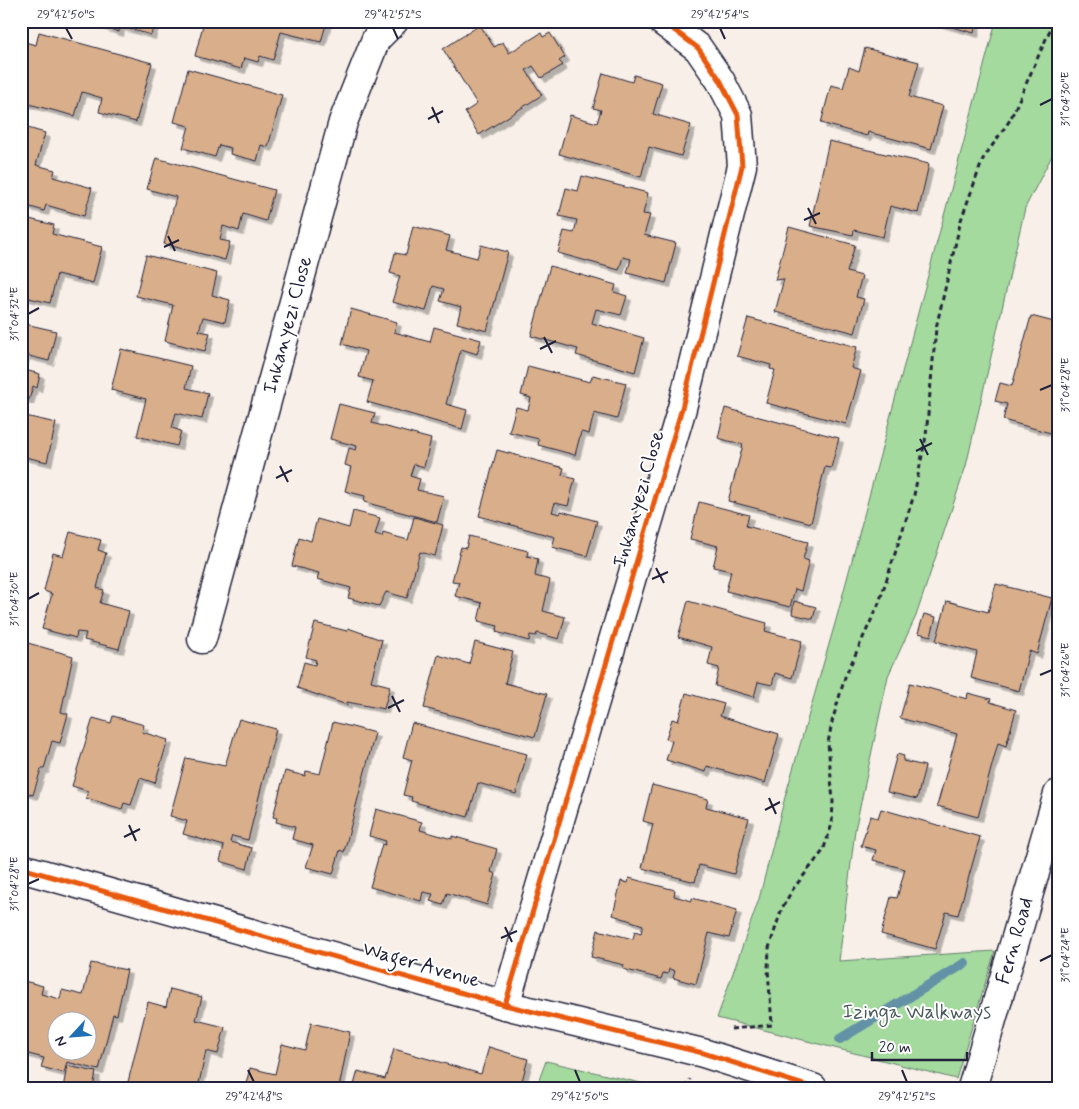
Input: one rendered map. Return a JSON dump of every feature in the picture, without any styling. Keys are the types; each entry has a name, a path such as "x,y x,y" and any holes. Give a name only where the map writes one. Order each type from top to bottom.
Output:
{"street":[{"name":"Inkanyezi Close","path":"202,639 343,122 376,39 394,21"},
{"name":"Inkanyezi Close","path":"505,1005 682,408 742,166 738,115 720,80 698,48 662,21"},
{"name":"Fern Road","path":"972,1088 1058,794"},
{"name":"Wager Avenue","path":"21,868 505,1005 703,1053 813,1088"}],"path":[{"path":"703,1053 712,1029 772,1025 768,969 774,928 793,889 823,851 832,824 833,801 828,743 832,722 845,677 878,603 914,495 926,436 936,328 961,220 983,159 1010,120 1054,21"}],"green space":[{"name":"Izinga Walkways","path":"996,21 1058,21 1058,144 1025,208 966,466 916,616 888,676 855,830 839,961 995,951 956,1079 717,1018 759,899 785,797 836,620"},
{"path":"546,1061 662,1088 536,1088"}],"building":[{"path":"86,21 155,21 151,35 120,26 119,32"},
{"path":"204,21 327,21 321,42 281,32 273,60 260,56 258,62 244,58 241,69 195,56"},
{"path":"931,21 976,21 974,33"},
{"path":"480,25 494,47 503,42 509,53 541,33 543,37 550,33 565,57 559,61 563,65 541,78 533,66 526,70 542,95 479,135 465,112 477,104 443,49"},
{"path":"39,32 152,63 136,122 99,112 102,98 82,92 75,116 21,102 21,41 36,45"},
{"path":"865,48 919,62 909,97 943,106 931,149 868,132 867,136 821,123 831,85 843,88 849,67 859,71"},
{"path":"188,69 282,95 268,147 261,145 257,161 230,154 231,148 219,145 215,157 183,148 189,126 174,122"},
{"path":"603,73 632,82 634,75 662,83 653,114 691,125 681,156 649,147 641,177 559,154 570,115 597,123 601,110 593,108"},
{"path":"21,126 45,133 36,165 55,170 53,177 92,188 84,216 46,205 44,211 21,204"},
{"path":"829,141 929,164 918,213 890,206 883,237 854,230 853,235 810,226"},
{"path":"156,158 274,190 266,221 243,214 239,231 223,226 220,240 230,242 225,260 164,244 176,197 147,189"},
{"path":"582,176 648,193 643,214 650,215 644,235 676,243 666,283 627,273 631,259 623,257 619,270 558,253 564,231 574,233 577,220 559,216 566,188 578,191"},
{"path":"21,217 54,225 52,234 102,247 93,283 57,274 50,303 21,296"},
{"path":"413,226 450,236 446,250 477,258 481,245 508,252 487,331 457,323 461,307 440,301 444,289 433,286 426,311 392,302 400,276 390,273 395,253 406,255"},
{"path":"789,227 855,245 847,272 862,276 856,297 864,299 855,333 775,312 784,279 775,280"},
{"path":"146,255 217,273 212,295 230,300 225,322 203,317 199,331 210,333 205,351 165,341 173,305 136,296"},
{"path":"550,266 616,285 614,292 627,296 621,315 596,309 592,323 644,338 635,372 576,355 578,349 531,336"},
{"path":"351,309 397,322 394,332 430,342 434,327 481,340 477,354 461,349 446,404 467,410 462,429 367,402 373,381 359,377 366,351 342,344"},
{"path":"1031,316 1058,323 1058,394 1056,402 1058,402 1058,435 1003,420 1007,404 995,401 1000,383 1012,386"},
{"path":"748,318 857,347 851,368 861,371 846,424 766,403 775,370 770,369 771,365 737,356"},
{"path":"21,323 56,331 49,361 25,355 21,369"},
{"path":"121,349 191,366 186,388 208,393 202,419 176,413 172,428 181,431 177,446 137,436 146,399 111,390"},
{"path":"528,366 590,382 593,375 626,383 617,419 594,413 589,434 581,432 575,455 538,445 539,439 509,432 516,407 528,410 531,398 521,395"},
{"path":"21,369 40,374 37,388 33,386 29,400 21,398"},
{"path":"339,404 375,413 372,423 431,439 424,467 414,464 410,476 420,479 417,490 444,496 437,522 364,502 365,496 345,491 351,467 345,465 349,448 356,450 357,446 330,439"},
{"path":"725,408 839,438 831,468 825,467 811,523 728,501 743,445 718,438"},
{"path":"21,415 56,423 47,462 21,456"},
{"path":"497,450 564,468 562,475 575,479 568,506 555,503 552,512 560,514 561,511 597,521 587,556 552,547 555,537 479,516"},
{"path":"699,502 749,515 746,526 808,542 803,559 809,561 801,591 795,589 790,607 726,591 731,571 713,567 718,546 690,539"},
{"path":"353,511 380,518 375,535 382,537 383,533 408,540 414,517 443,525 435,556 420,552 407,598 386,592 379,606 348,598 351,588 317,579 319,573 292,566 299,537 311,541 317,519 349,528"},
{"path":"70,532 101,540 98,550 106,553 97,588 104,590 100,603 129,611 119,649 84,640 86,633 77,632 76,638 42,629 52,594 44,591 53,553 63,556"},
{"path":"469,536 528,551 527,556 538,559 535,576 550,580 543,611 565,617 559,639 537,633 536,636 530,635 529,641 496,632 498,626 478,621 482,603 455,596 459,582 452,581 461,547 466,548"},
{"path":"996,584 1052,598 1037,654 1029,651 1019,691 971,678 977,652 936,641 947,601 988,612"},
{"path":"688,601 767,623 765,631 802,641 792,678 775,673 772,685 758,682 754,697 715,686 719,668 708,665 712,647 678,637"},
{"path":"794,601 816,607 813,619 792,614"},
{"path":"924,614 936,617 931,636 918,633"},
{"path":"315,623 347,631 348,628 382,640 371,681 390,686 384,709 347,702 347,705 297,688 304,662 315,665 316,660 306,657"},
{"path":"21,641 73,656 61,712 68,714 60,743 52,741 44,769 41,769 33,795 21,791 21,680 23,673 21,673"},
{"path":"475,642 513,652 505,683 547,694 535,737 424,708 438,655 469,664"},
{"path":"910,683 967,699 968,693 991,699 990,702 1016,710 1006,746 998,743 978,817 937,806 957,734 900,718"},
{"path":"686,693 724,704 720,716 779,734 765,783 707,766 706,772 666,760 672,741 666,739 672,719 678,721"},
{"path":"113,716 144,725 142,732 168,740 155,783 140,778 131,805 124,803 122,809 86,798 88,791 72,786 93,718 111,723"},
{"path":"239,719 276,729 248,840 232,836 230,842 252,848 247,869 220,861 224,846 183,834 187,821 170,816 186,758 225,766"},
{"path":"333,722 375,733 344,852 340,850 333,874 306,867 313,845 292,839 295,827 276,822 277,818 273,817 285,771 305,776 306,771 320,774"},
{"path":"412,723 527,754 516,794 478,783 468,817 411,801 412,797 403,795 412,760 403,757"},
{"path":"897,754 904,756 903,761 925,766 917,799 887,792"},
{"path":"652,785 708,799 706,807 749,818 734,874 699,865 695,882 642,868 653,824 643,821"},
{"path":"376,809 422,822 420,830 452,839 452,836 497,849 491,872 496,874 487,905 447,893 443,905 430,901 433,894 423,892 421,901 370,887 382,844 385,845 386,841 369,836"},
{"path":"881,809 980,837 958,915 946,912 935,949 881,934 891,897 897,898 905,869 873,860 876,850 861,846 870,816 878,818"},
{"path":"629,878 675,890 674,896 692,901 692,898 737,910 729,938 709,933 696,984 673,978 675,971 669,969 668,974 663,973 661,979 623,969 624,965 591,957 598,930 633,939 635,931 641,933 643,925 613,915 621,881 628,883"},
{"path":"91,963 127,970 117,1015 113,1014 99,1070 67,1062 64,1073 41,1067 44,1058 21,1052 21,991 24,981 43,986 41,994 60,999 62,990 83,995"},
{"path":"170,989 202,997 196,1020 225,1027 218,1054 206,1051 198,1088 127,1086 148,1002 166,1007"},
{"path":"311,1023 350,1032 339,1088 245,1088 250,1068 275,1074 282,1044 305,1050"},
{"path":"489,1047 528,1059 520,1088 353,1088 358,1071 385,1079 394,1049 481,1074"},
{"path":"67,1066 96,1072 93,1088 63,1088"}],"waterway":[{"path":"840,1039 965,963"}],"cycle path":[{"path":"505,1005 682,408 742,166 738,115 720,80 698,48 662,21"},
{"path":"21,868 505,1005 703,1053 813,1088"}]}
